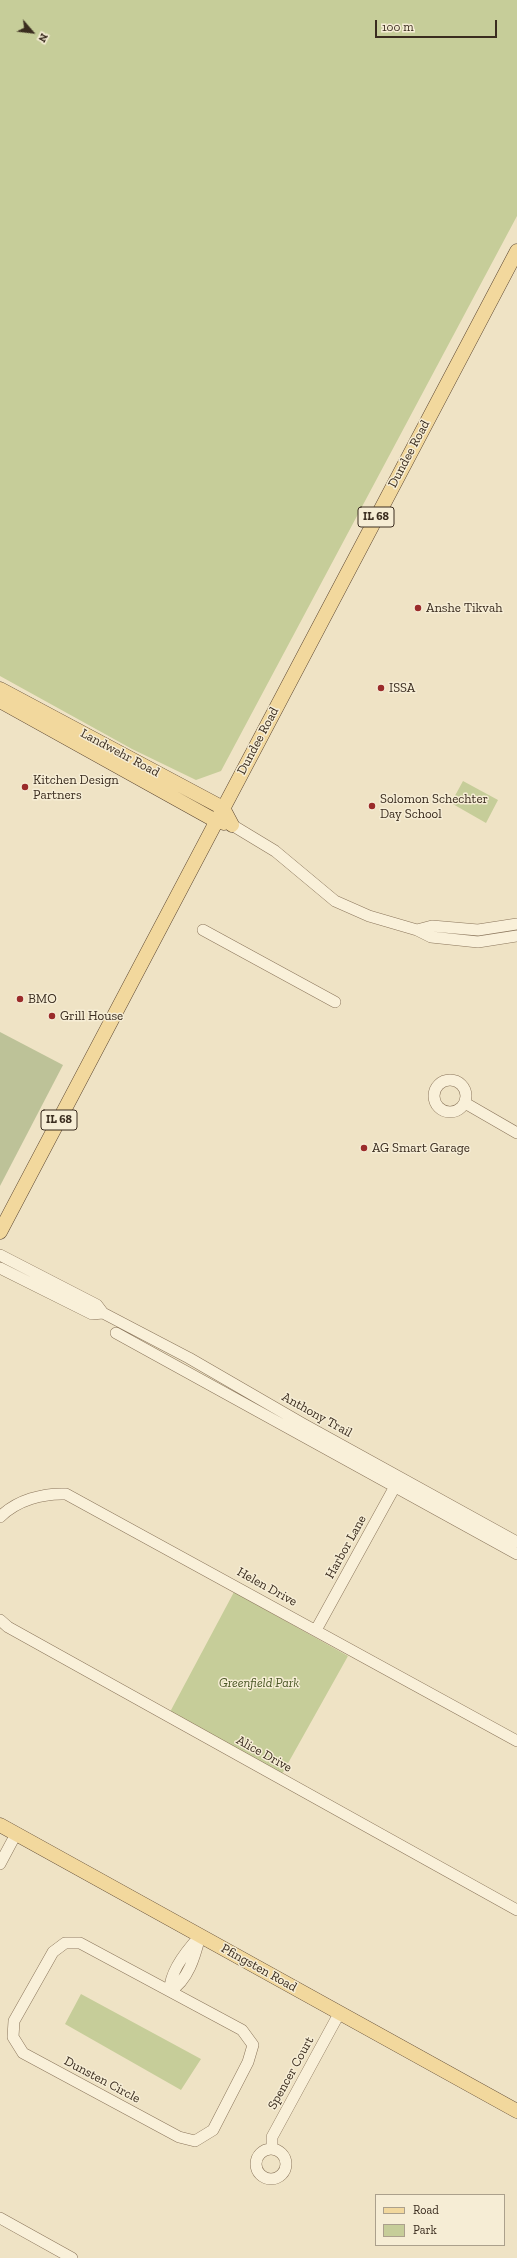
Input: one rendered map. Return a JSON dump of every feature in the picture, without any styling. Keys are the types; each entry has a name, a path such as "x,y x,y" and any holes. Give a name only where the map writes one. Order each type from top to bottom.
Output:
{"main road":[{"name":"Dundee Road","path":"0,1232 517,251"},
{"name":"Landwehr Road","path":"0,689 223,808"},
{"name":"Landwehr Road","path":"0,701 216,821 232,825"},
{"path":"223,808 232,825"},
{"name":"Pfingsten Road","path":"0,1825 517,2111"}],"street":[{"name":"Landwehr Road","path":"232,825 275,850 335,901 369,916 417,930 431,937 464,941 499,940 517,936"},
{"name":"Landwehr Road","path":"417,930 432,926 478,930 517,924"},
{"path":"203,930 335,1002"},
{"path":"465,1103 517,1132"},
{"name":"Anthony Trail","path":"0,1255 97,1305 103,1313 189,1358 517,1554"},
{"name":"Anthony Trail","path":"0,1268 92,1314 103,1313"},
{"name":"Anthony Trail","path":"116,1333 182,1370 397,1482 517,1542"},
{"path":"182,1370 189,1358"},
{"name":"Harbor Lane","path":"316,1630 397,1482"},
{"name":"Helen Drive","path":"0,1517 5,1512 29,1500 49,1494 66,1494 517,1741"},
{"name":"Alice Drive","path":"0,1620 8,1627 517,1910"},
{"path":"0,1864 16,1834"},
{"path":"170,1991 170,1983 188,1949 200,1936"},
{"name":"Dunsten Circle","path":"65,1943 80,1944 170,1991 242,2030 253,2045 248,2062 213,2130 195,2141 179,2137 23,2053 13,2037 14,2021 52,1952 65,1943"},
{"name":"Spencer Court","path":"272,2149 272,2137 340,2012"},
{"path":"0,2218 72,2258"}],"green space":[{"path":"0,0 517,0 517,216 221,771 196,780 132,749 0,676"},
{"path":"463,781 498,800 486,823 451,803"},
{"path":"0,1032 63,1065 0,1186"},
{"name":"Greenfield Park","path":"234,1592 348,1656 282,1774 170,1712"},
{"path":"81,1994 201,2059 181,2090 65,2024"}],"place":[{"name":"Anshe Tikvah","path":"418,608"},
{"name":"ISSA","path":"381,688"},
{"name":"Kitchen Design Partners","path":"25,787"},
{"name":"Solomon Schechter Day School","path":"372,806"},
{"name":"BMO","path":"20,999"},
{"name":"Grill House","path":"52,1016"},
{"name":"AG Smart Garage","path":"364,1148"}]}
